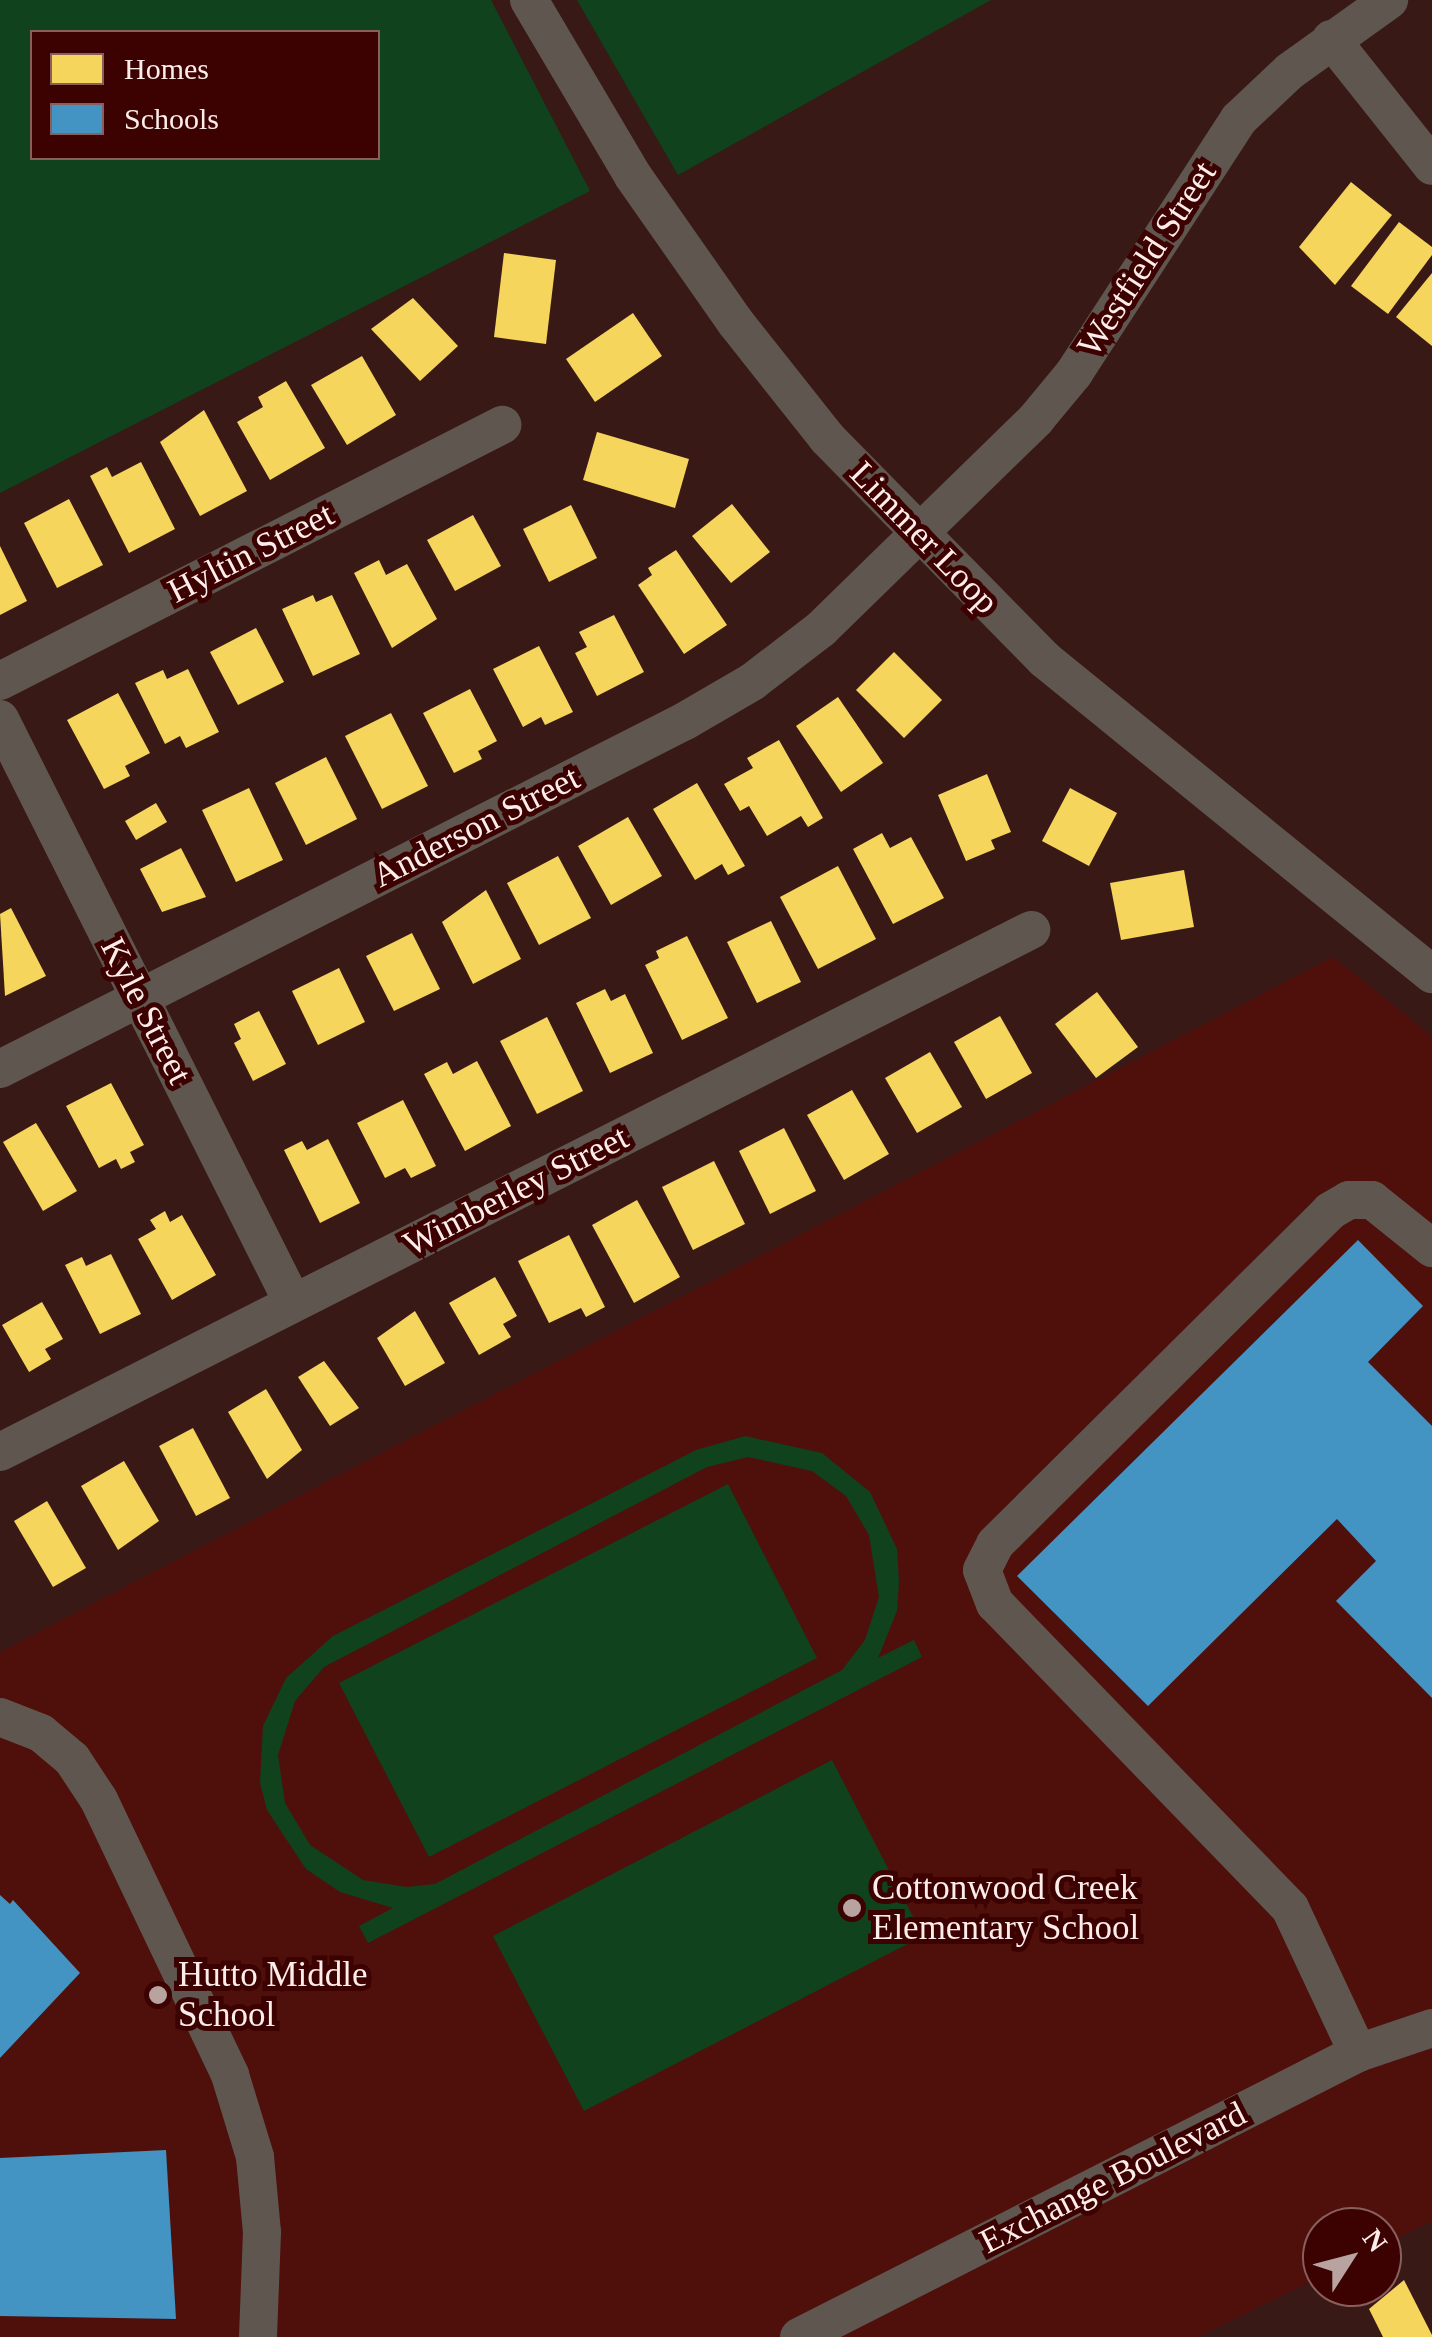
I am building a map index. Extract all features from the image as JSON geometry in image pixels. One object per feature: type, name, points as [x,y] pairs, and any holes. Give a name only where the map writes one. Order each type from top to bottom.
[{"type":"street","name":"Limmer Loop","points":[[530,0],[633,176],[736,323],[827,438],[1044,659],[1432,974]]},
{"type":"street","name":"Westfield Street","points":[[918,534],[1074,373],[1239,120],[1331,39],[1389,0]]},
{"type":"street","points":[[1331,39],[1432,166]]},
{"type":"street","name":"Hyltin Street","points":[[0,682],[502,424]]},
{"type":"street","name":"Anderson Street","points":[[0,1069],[752,682],[821,629],[918,534]]},
{"type":"street","name":"Kyle Street","points":[[0,719],[293,1303]]},
{"type":"street","name":"Wimberley Street","points":[[0,1452],[1031,930]]},
{"type":"street","points":[[1358,2053],[1290,1908],[995,1604],[982,1570],[995,1544],[1330,1211],[1350,1200],[1372,1200],[1432,1248]]},
{"type":"street","points":[[0,1716],[41,1733],[72,1759],[100,1800],[230,2074],[258,2194],[258,2337]]},
{"type":"street","name":"Exchange Boulevard","points":[[799,2337],[1358,2053],[1432,2028]]},
{"type":"shaded area","name":"Cottonwood Creek Elementary School","points":[[1333,957],[1432,1036],[1432,2221],[1402,2236],[1402,2207],[1302,2207],[1302,2286],[1198,2337],[0,2337],[0,1652]]},
{"type":"green space","points":[[0,0],[491,0],[590,191],[0,493]]},
{"type":"green space","points":[[577,0],[991,0],[678,175]]},
{"type":"green space","points":[[745,1436],[822,1453],[870,1492],[897,1549],[899,1581],[897,1611],[878,1658],[914,1640],[922,1657],[368,1943],[359,1926],[393,1908],[340,1892],[306,1869],[267,1810],[260,1783],[263,1726],[286,1678],[333,1636],[696,1450]],"holes":[[[748,1457],[812,1471],[846,1496],[869,1535],[879,1597],[865,1640],[842,1670],[435,1884],[406,1887],[363,1880],[310,1845],[285,1803],[278,1755],[295,1701],[324,1667],[707,1467]]]},
{"type":"green space","points":[[728,1484],[817,1658],[429,1857],[339,1683]]},
{"type":"green space","points":[[832,1760],[923,1936],[584,2111],[493,1936]]},
{"type":"building: Homes","points":[[1351,182],[1392,215],[1335,285],[1299,247]]},
{"type":"building: Homes","points":[[1399,222],[1432,247],[1432,255],[1388,314],[1351,286]]},
{"type":"building: Homes","points":[[504,253],[556,260],[546,344],[494,337]]},
{"type":"building: Homes","points":[[1432,273],[1432,346],[1396,317]]},
{"type":"building: Homes","points":[[413,298],[458,346],[420,381],[371,329]]},
{"type":"building: Homes","points":[[633,313],[662,356],[595,402],[566,359]]},
{"type":"building: Homes","points":[[362,356],[396,415],[347,445],[311,385]]},
{"type":"building: Homes","points":[[286,381],[325,448],[270,480],[237,422],[263,407],[258,397]]},
{"type":"building: Homes","points":[[204,410],[247,491],[200,516],[160,442]]},
{"type":"building: Homes","points":[[597,432],[689,459],[675,508],[583,480]]},
{"type":"building: Homes","points":[[141,462],[175,529],[129,553],[90,476],[107,467],[112,477]]},
{"type":"building: Homes","points":[[69,499],[103,565],[57,588],[24,523]]},
{"type":"building: Homes","points":[[732,504],[770,552],[731,583],[692,536]]},
{"type":"building: Homes","points":[[571,505],[597,558],[549,582],[523,529]]},
{"type":"building: Homes","points":[[473,515],[501,566],[455,591],[427,540]]},
{"type":"building: Homes","points":[[0,546],[27,601],[0,615]]},
{"type":"building: Homes","points":[[676,550],[727,625],[684,654],[638,585],[652,575],[648,568]]},
{"type":"building: Homes","points":[[379,560],[386,575],[407,564],[437,619],[392,648],[354,573]]},
{"type":"building: Homes","points":[[313,595],[316,602],[332,595],[360,654],[313,676],[282,609]]},
{"type":"building: Homes","points":[[614,615],[644,672],[597,696],[575,653],[587,647],[579,632]]},
{"type":"building: Homes","points":[[256,628],[284,682],[238,705],[210,652]]},
{"type":"building: Homes","points":[[539,646],[573,712],[545,725],[541,717],[523,727],[493,669]]},
{"type":"building: Homes","points":[[894,652],[942,700],[904,738],[856,690]]},
{"type":"building: Homes","points":[[188,669],[219,732],[186,748],[180,736],[165,744],[135,683],[163,670],[167,679]]},
{"type":"building: Homes","points":[[470,689],[497,741],[478,751],[482,759],[454,773],[423,713]]},
{"type":"building: Homes","points":[[118,693],[150,753],[125,766],[130,776],[104,789],[67,720]]},
{"type":"building: Homes","points":[[838,697],[883,763],[841,792],[796,726]]},
{"type":"building: Homes","points":[[391,713],[428,786],[382,809],[345,736]]},
{"type":"building: Homes","points":[[779,740],[823,818],[808,827],[801,816],[767,836],[749,806],[740,811],[724,784],[753,768],[747,758]]},
{"type":"building: Homes","points":[[326,757],[357,819],[306,845],[275,783]]},
{"type":"building: Homes","points":[[987,774],[1011,832],[991,840],[995,849],[966,861],[938,795]]},
{"type":"building: Homes","points":[[697,783],[745,866],[728,875],[722,864],[695,880],[653,809]]},
{"type":"building: Homes","points":[[249,788],[283,860],[236,882],[202,810]]},
{"type":"building: Homes","points":[[1070,788],[1117,813],[1089,866],[1042,841]]},
{"type":"building: Homes","points":[[156,803],[167,822],[136,840],[125,821]]},
{"type":"building: Homes","points":[[628,817],[662,876],[611,905],[578,846]]},
{"type":"building: Homes","points":[[882,833],[890,848],[911,837],[944,898],[893,924],[853,849]]},
{"type":"building: Homes","points":[[181,848],[206,897],[162,912],[140,869]]},
{"type":"building: Homes","points":[[558,856],[591,918],[539,945],[507,883]]},
{"type":"building: Homes","points":[[838,866],[876,939],[818,969],[780,897]]},
{"type":"building: Homes","points":[[1184,870],[1194,927],[1121,940],[1110,883]]},
{"type":"building: Homes","points":[[486,890],[521,959],[473,984],[442,922]]},
{"type":"building: Homes","points":[[11,908],[46,976],[5,996],[0,914]]},
{"type":"building: Homes","points":[[771,921],[801,982],[757,1003],[727,942]]},
{"type":"building: Homes","points":[[412,933],[440,989],[394,1011],[366,956]]},
{"type":"building: Homes","points":[[687,936],[728,1018],[682,1040],[645,965],[659,958],[656,951]]},
{"type":"building: Homes","points":[[339,968],[365,1022],[318,1045],[292,991]]},
{"type":"building: Homes","points":[[605,989],[611,1001],[625,994],[653,1053],[610,1073],[576,1003]]},
{"type":"building: Homes","points":[[1097,992],[1138,1047],[1096,1078],[1055,1024]]},
{"type":"building: Homes","points":[[259,1011],[286,1064],[253,1081],[234,1043],[241,1039],[234,1024]]},
{"type":"building: Homes","points":[[1000,1016],[1032,1073],[986,1099],[954,1042]]},
{"type":"building: Homes","points":[[547,1017],[583,1091],[537,1114],[500,1041]]},
{"type":"building: Homes","points":[[930,1052],[962,1107],[917,1133],[885,1078]]},
{"type":"building: Homes","points":[[477,1061],[511,1126],[465,1151],[424,1074],[447,1062],[453,1074]]},
{"type":"building: Homes","points":[[111,1083],[144,1145],[130,1152],[135,1162],[121,1169],[116,1159],[99,1168],[66,1106]]},
{"type":"building: Homes","points":[[852,1090],[889,1154],[844,1180],[807,1115]]},
{"type":"building: Homes","points":[[403,1100],[436,1166],[411,1178],[405,1168],[385,1178],[357,1123]]},
{"type":"building: Homes","points":[[36,1123],[77,1191],[43,1211],[3,1142]]},
{"type":"building: Homes","points":[[784,1128],[816,1191],[770,1214],[739,1151]]},
{"type":"building: Homes","points":[[328,1139],[360,1203],[320,1223],[284,1150],[302,1141],[307,1150]]},
{"type":"building: Homes","points":[[714,1161],[745,1224],[693,1250],[662,1187]]},
{"type":"building: Homes","points":[[637,1200],[680,1277],[634,1303],[592,1225]]},
{"type":"building: Homes","points":[[165,1211],[170,1222],[182,1215],[216,1275],[172,1300],[138,1239],[156,1229],[150,1220]]},
{"type":"building: Homes","points":[[569,1235],[605,1307],[586,1317],[581,1308],[549,1323],[518,1261]]},
{"type":"building: Homes","points":[[111,1254],[141,1314],[100,1334],[65,1265],[82,1257],[86,1266]]},
{"type":"building: Homes","points":[[495,1277],[517,1316],[503,1324],[511,1337],[479,1355],[449,1303]]},
{"type":"building: Homes","points":[[42,1302],[63,1339],[45,1349],[51,1359],[29,1372],[2,1325]]},
{"type":"building: Homes","points":[[415,1311],[445,1363],[405,1386],[377,1338]]},
{"type":"building: Homes","points":[[324,1361],[359,1408],[330,1426],[298,1377]]},
{"type":"building: Homes","points":[[266,1389],[302,1450],[267,1479],[228,1412]]},
{"type":"building: Homes","points":[[193,1428],[230,1498],[196,1516],[159,1446]]},
{"type":"building: Homes","points":[[124,1461],[159,1521],[118,1550],[81,1486]]},
{"type":"building: Homes","points":[[47,1501],[86,1568],[53,1587],[14,1521]]},
{"type":"building: Homes","points":[[1402,2282],[1432,2337],[1383,2337],[1369,2309],[1402,2307]]},
{"type":"building: Schools","points":[[1358,1240],[1423,1306],[1368,1362],[1432,1426],[1432,1698],[1336,1601],[1376,1561],[1337,1519],[1148,1706],[1017,1576]]},
{"type":"building: Schools","points":[[0,1895],[10,1904],[13,1900],[80,1973],[0,2058]]},
{"type":"building: Schools","points":[[166,2150],[176,2319],[0,2316],[0,2158]]},
{"type":"place","name":"Cottonwood Creek Elementary School","points":[[852,1908]]},
{"type":"place","name":"Hutto Middle School","points":[[158,1995]]}]
